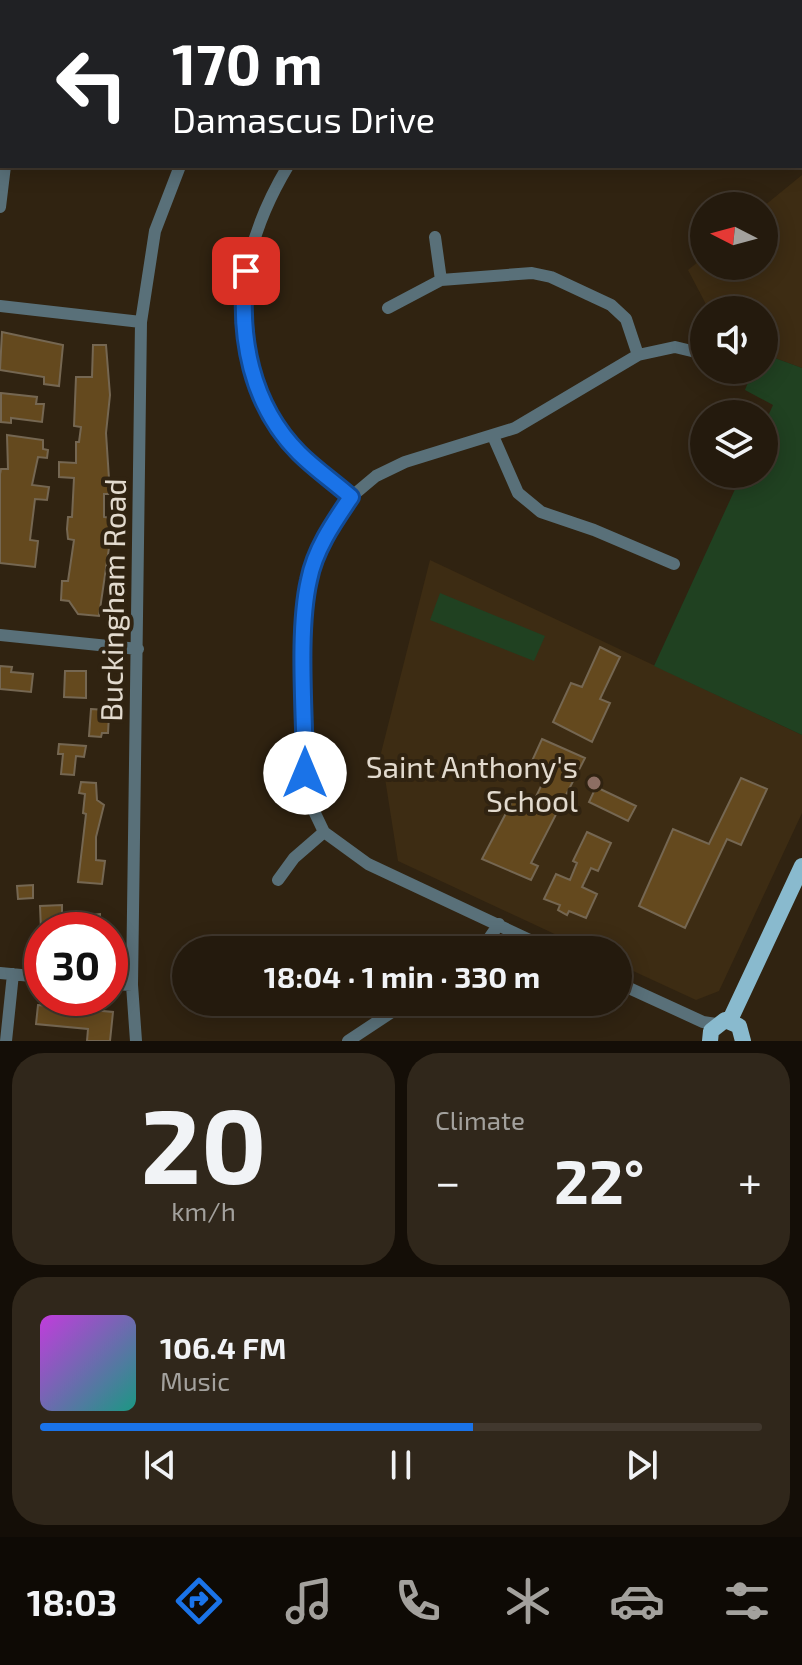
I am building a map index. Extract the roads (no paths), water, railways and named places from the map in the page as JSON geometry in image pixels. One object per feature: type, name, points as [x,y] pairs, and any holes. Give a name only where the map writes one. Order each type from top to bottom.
[{"type":"main road","points":[[725,1032],[802,866]]},
{"type":"street","points":[[0,207],[5,168]]},
{"type":"street","name":"Buckingham Road","points":[[136,1041],[132,985],[141,322],[155,231],[179,168]]},
{"type":"street","points":[[287,168],[257,229],[246,271],[242,306],[245,344],[254,378],[268,410],[298,452],[351,497]]},
{"type":"street","points":[[435,237],[441,280]]},
{"type":"street","points":[[388,308],[441,280],[512,273],[551,277],[611,305],[626,319],[638,355]]},
{"type":"street","points":[[0,306],[141,322]]},
{"type":"street","points":[[523,936],[368,864],[324,832],[313,809],[305,773],[305,608],[309,579],[317,554],[351,497],[376,476],[405,462],[515,428],[638,355],[675,347],[690,351]]},
{"type":"street","points":[[493,436],[518,493],[541,512],[594,530],[674,564]]},
{"type":"street","points":[[0,635],[138,649]]},
{"type":"street","points":[[278,880],[294,858],[324,832]]},
{"type":"street","points":[[491,936],[499,924]]},
{"type":"street","points":[[6,974],[6,1041]]},
{"type":"street","points":[[128,985],[132,985]]},
{"type":"street","points":[[632,989],[725,1032]]},
{"type":"street","points":[[348,1041],[386,1016]]},
{"type":"place","name":"Saint Anthony's School","points":[[594,783]]}]
